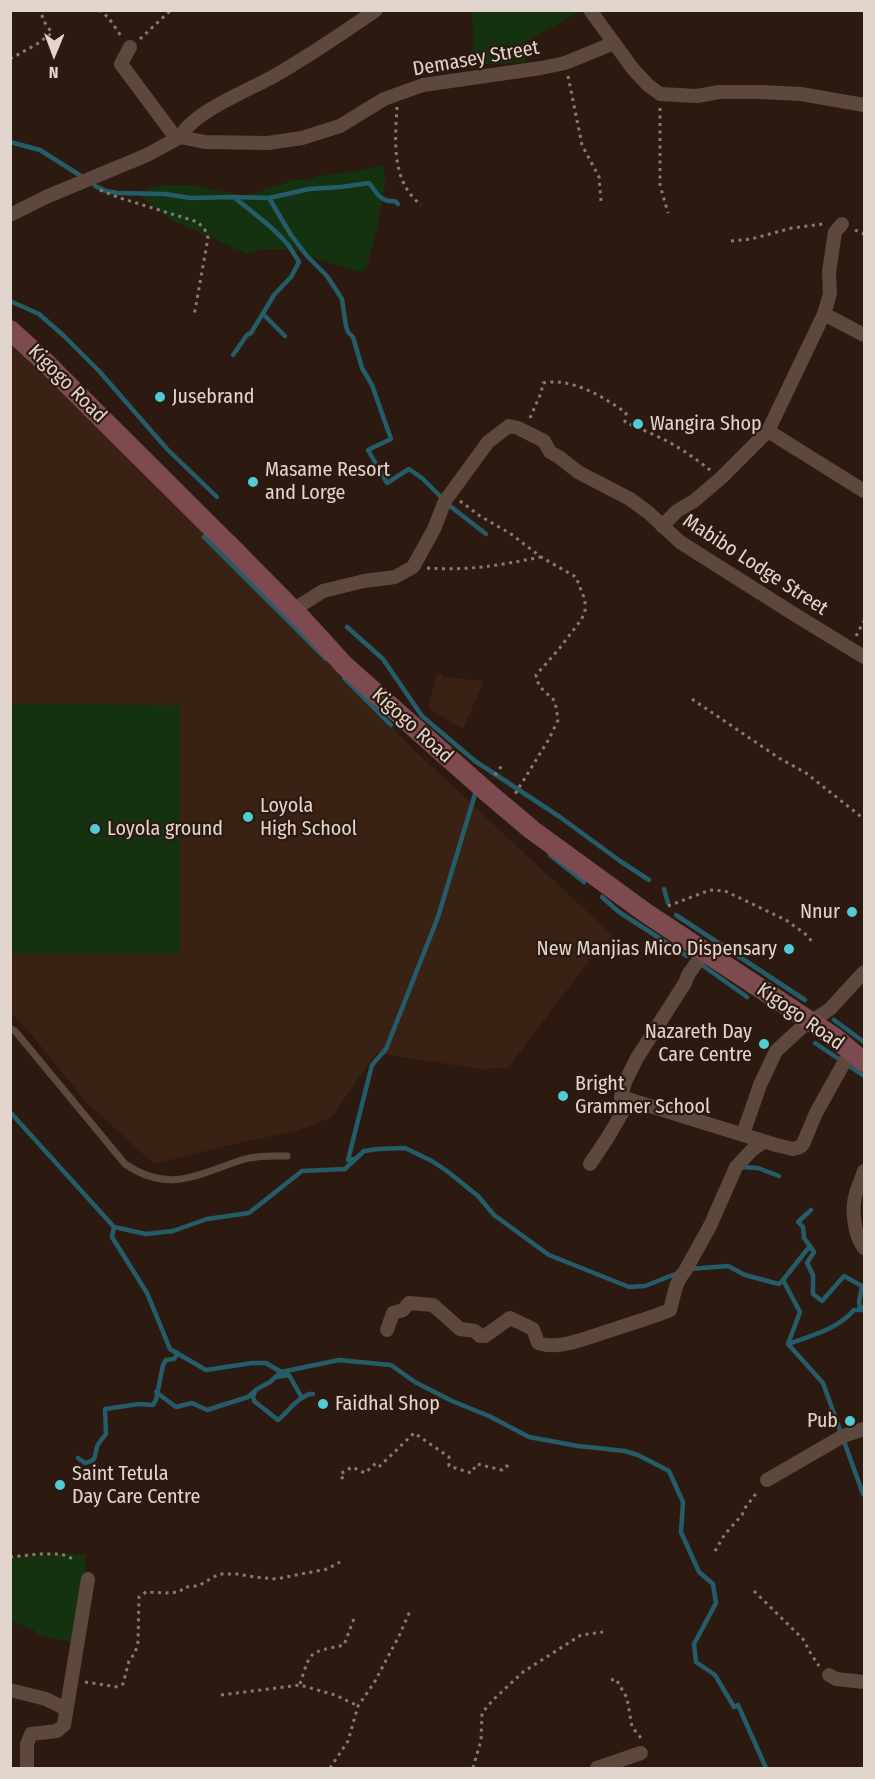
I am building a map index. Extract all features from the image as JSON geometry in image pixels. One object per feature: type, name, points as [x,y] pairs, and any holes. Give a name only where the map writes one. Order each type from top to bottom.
[{"type":"main road","name":"Kigogo Road","points":[[10,330],[44,361],[293,610],[344,665],[507,809],[532,830],[646,913],[834,1037],[857,1057]]},
{"type":"street","points":[[10,215],[107,170],[147,155],[178,137],[186,127],[231,97],[274,76],[332,41],[376,10]]},
{"type":"street","points":[[590,10],[633,69],[660,94],[697,96],[719,92],[801,94],[864,105]]},
{"type":"street","name":"Demasey Street","points":[[178,137],[205,142],[268,143],[293,140],[340,126],[384,99],[423,85],[523,72],[565,63],[614,44]]},
{"type":"street","points":[[130,47],[121,64],[178,137]]},
{"type":"street","points":[[662,526],[677,511],[694,501],[721,478],[768,431],[824,314],[830,294],[829,272],[835,232],[842,224]]},
{"type":"street","points":[[824,314],[864,335]]},
{"type":"street","points":[[293,610],[323,591],[364,580],[395,577],[413,567],[434,529],[445,501],[488,442],[509,426]]},
{"type":"street","name":"Mabibo Lodge Street","points":[[509,426],[525,430],[544,441],[550,452],[578,472],[630,499],[680,542],[864,657]]},
{"type":"street","points":[[768,431],[864,491]]},
{"type":"street","points":[[590,1164],[619,1118],[625,1082],[637,1058],[704,952]]},
{"type":"street","points":[[743,1134],[757,1093],[776,1050],[801,1028],[812,1023],[830,1009],[864,972]]},
{"type":"street","points":[[621,1097],[763,1142],[793,1149],[803,1144],[816,1113],[857,1057]]},
{"type":"street","points":[[387,1330],[393,1313],[403,1310],[409,1303],[426,1304],[433,1305],[460,1329],[475,1331],[480,1336],[485,1336],[510,1318],[532,1329],[538,1343],[545,1346],[575,1342],[650,1319],[670,1310],[675,1287],[710,1226],[736,1167],[763,1142]]},
{"type":"street","points":[[864,1171],[855,1194],[854,1208],[858,1235],[864,1248]]},
{"type":"street","points":[[767,1480],[843,1436],[864,1429]]},
{"type":"street","points":[[27,1768],[27,1744],[32,1734],[57,1731],[64,1725],[88,1579]]},
{"type":"street","points":[[829,1676],[864,1682]]},
{"type":"street","points":[[10,1690],[46,1699],[66,1709]]},
{"type":"street","points":[[597,1768],[643,1749]]},
{"type":"lane","points":[[10,1028],[15,1031],[125,1164],[136,1172],[172,1181],[189,1179],[247,1159],[266,1155],[287,1156]]},
{"type":"path","points":[[10,59],[52,33],[43,20],[40,10]]},
{"type":"path","points":[[99,10],[108,17],[130,47],[171,10]]},
{"type":"path","points":[[565,63],[582,145],[599,177],[601,201]]},
{"type":"path","points":[[398,94],[395,144],[399,169],[404,187],[421,205]]},
{"type":"path","points":[[660,94],[660,185],[668,213]]},
{"type":"path","points":[[82,183],[117,197],[198,222],[205,230],[208,238],[194,316]]},
{"type":"path","points":[[730,241],[751,239],[792,228],[842,224],[864,234]]},
{"type":"path","points":[[509,426],[524,425],[542,393],[543,382],[554,380],[604,397],[626,413],[625,422],[662,438],[686,452],[721,478]]},
{"type":"path","points":[[452,494],[541,557],[576,577],[585,600],[585,612],[574,630],[536,675],[543,690],[553,699],[558,720],[507,809]]},
{"type":"path","points":[[413,567],[465,569],[504,565],[541,557]]},
{"type":"path","points":[[692,699],[780,759],[806,773],[864,819]]},
{"type":"path","points":[[495,775],[503,764]]},
{"type":"path","points":[[646,913],[710,890],[725,891],[786,920],[802,930],[812,942]]},
{"type":"path","points":[[343,1479],[340,1474],[352,1467],[365,1473],[376,1463],[380,1467],[414,1433],[449,1457],[449,1466],[471,1473],[477,1464],[502,1470],[506,1466],[511,1467]]},
{"type":"path","points":[[715,1551],[725,1534],[767,1480]]},
{"type":"path","points":[[10,1557],[62,1554],[76,1560]]},
{"type":"path","points":[[71,1679],[118,1687],[123,1684],[129,1661],[135,1653],[138,1642],[139,1597],[146,1592],[179,1592],[186,1587],[198,1586],[219,1574],[276,1579],[327,1569],[340,1562]]},
{"type":"path","points":[[754,1591],[803,1639],[811,1654],[829,1676]]},
{"type":"path","points":[[330,1768],[348,1741],[358,1706],[374,1683],[410,1611]]},
{"type":"path","points":[[300,1685],[307,1659],[317,1651],[344,1645],[355,1616]]},
{"type":"path","points":[[473,1768],[481,1740],[482,1713],[493,1700],[523,1672],[581,1635],[603,1632]]},
{"type":"path","points":[[611,1680],[616,1679],[624,1691],[632,1727],[643,1749]]},
{"type":"path","points":[[221,1695],[300,1685],[335,1695],[358,1706]]},
{"type":"shaded area","name":"Loyola High School","points":[[10,343],[70,389],[412,748],[612,935],[588,962],[508,1068],[480,1069],[376,1053],[332,1117],[299,1130],[154,1164],[87,1103],[11,1013]]},
{"type":"shaded area","points":[[437,673],[442,674],[442,677],[484,681],[463,729],[428,708]]},
{"type":"green space","points":[[472,11],[580,11],[522,43],[526,62],[474,65]]},
{"type":"green space","points":[[384,165],[385,185],[376,233],[367,267],[362,272],[288,249],[264,249],[248,254],[169,219],[136,193],[144,193],[161,185],[189,185],[246,196],[294,180],[308,180],[318,176]]},
{"type":"green space","name":"Loyola ground","points":[[11,704],[180,705],[180,954],[11,954]]},
{"type":"green space","points":[[85,1554],[86,1593],[74,1643],[39,1635],[32,1629],[11,1621],[10,1557]]},
{"type":"waterway","points":[[10,142],[40,150],[81,176]]},
{"type":"waterway","points":[[95,186],[118,193],[165,194],[190,198],[269,198],[309,189],[369,183],[383,199],[395,201],[398,204]]},
{"type":"waterway","points":[[233,355],[247,335],[251,333],[274,295],[291,277],[299,262],[277,233],[235,198]]},
{"type":"waterway","points":[[269,198],[291,235],[307,256],[327,276],[342,299],[348,332],[353,337],[362,368],[372,385],[391,439],[368,450],[387,483],[409,469],[422,478],[450,506],[486,534]]},
{"type":"waterway","points":[[10,301],[39,314],[64,336],[99,371],[167,449],[217,497]]},
{"type":"waterway","points":[[263,314],[285,336]]},
{"type":"waterway","points":[[204,537],[326,659]]},
{"type":"waterway","points":[[347,627],[383,659],[422,716],[475,761],[649,880]]},
{"type":"waterway","points":[[344,678],[391,725]]},
{"type":"waterway","points":[[355,1159],[348,1160],[372,1065],[386,1049],[438,917],[476,791]]},
{"type":"waterway","points":[[550,855],[584,882]]},
{"type":"waterway","points":[[664,889],[668,903]]},
{"type":"waterway","points":[[602,897],[619,912],[687,956]]},
{"type":"waterway","points":[[676,915],[805,1000]]},
{"type":"waterway","points":[[702,965],[747,997]]},
{"type":"waterway","points":[[834,1020],[864,1042]]},
{"type":"waterway","points":[[815,1043],[864,1076]]},
{"type":"waterway","points":[[10,1112],[114,1227],[112,1237],[147,1293],[170,1349],[206,1370],[266,1363],[281,1372],[339,1360],[391,1365],[415,1382],[529,1437],[578,1446],[625,1451],[669,1471],[683,1502],[681,1532],[699,1572],[713,1584],[716,1603],[694,1644],[696,1662],[715,1675],[734,1707],[738,1705],[766,1768]]},
{"type":"waterway","points":[[114,1227],[146,1234],[173,1231],[207,1219],[249,1213],[302,1171],[345,1169],[364,1151],[405,1148],[447,1171],[478,1196],[494,1215],[549,1255],[629,1287],[645,1286],[678,1273]]},
{"type":"waterway","points":[[741,1167],[758,1168],[779,1176]]},
{"type":"waterway","points":[[783,1280],[810,1246],[804,1238],[803,1227],[798,1222],[811,1210]]},
{"type":"waterway","points":[[810,1246],[814,1252],[807,1263],[813,1275],[813,1294],[822,1301],[844,1276],[862,1286],[859,1302],[860,1308],[864,1307]]},
{"type":"waterway","points":[[689,1269],[728,1266],[745,1275],[779,1284],[783,1280],[800,1312],[788,1344],[823,1383],[864,1494]]},
{"type":"waterway","points":[[788,1344],[832,1327],[848,1317],[854,1310],[862,1310]]},
{"type":"waterway","points":[[78,1458],[85,1463],[94,1458],[98,1445],[106,1434],[105,1409],[139,1404],[153,1405],[163,1365],[166,1360],[174,1359],[178,1353]]},
{"type":"waterway","points":[[156,1392],[176,1407],[192,1403],[207,1410],[248,1397],[281,1372]]},
{"type":"waterway","points":[[276,1377],[289,1375],[302,1398],[313,1394]]},
{"type":"waterway","points":[[255,1392],[254,1401],[278,1420],[302,1398]]},
{"type":"place","name":"Jusebrand","points":[[160,397]]},
{"type":"place","name":"Wangira Shop","points":[[638,424]]},
{"type":"place","name":"Masame Resort and Lorge","points":[[253,482]]},
{"type":"place","name":"Loyola High School","points":[[248,817]]},
{"type":"place","name":"Loyola ground","points":[[95,829]]},
{"type":"place","name":"Nnur","points":[[852,912]]},
{"type":"place","name":"New Manjias Mico Dispensary","points":[[789,949]]},
{"type":"place","name":"Nazareth Day Care Centre","points":[[764,1044]]},
{"type":"place","name":"Bright Grammer School","points":[[563,1096]]},
{"type":"place","name":"Faidhal Shop","points":[[323,1404]]},
{"type":"place","name":"Pub","points":[[850,1421]]},
{"type":"place","name":"Saint Tetula Day Care Centre","points":[[60,1485]]}]
